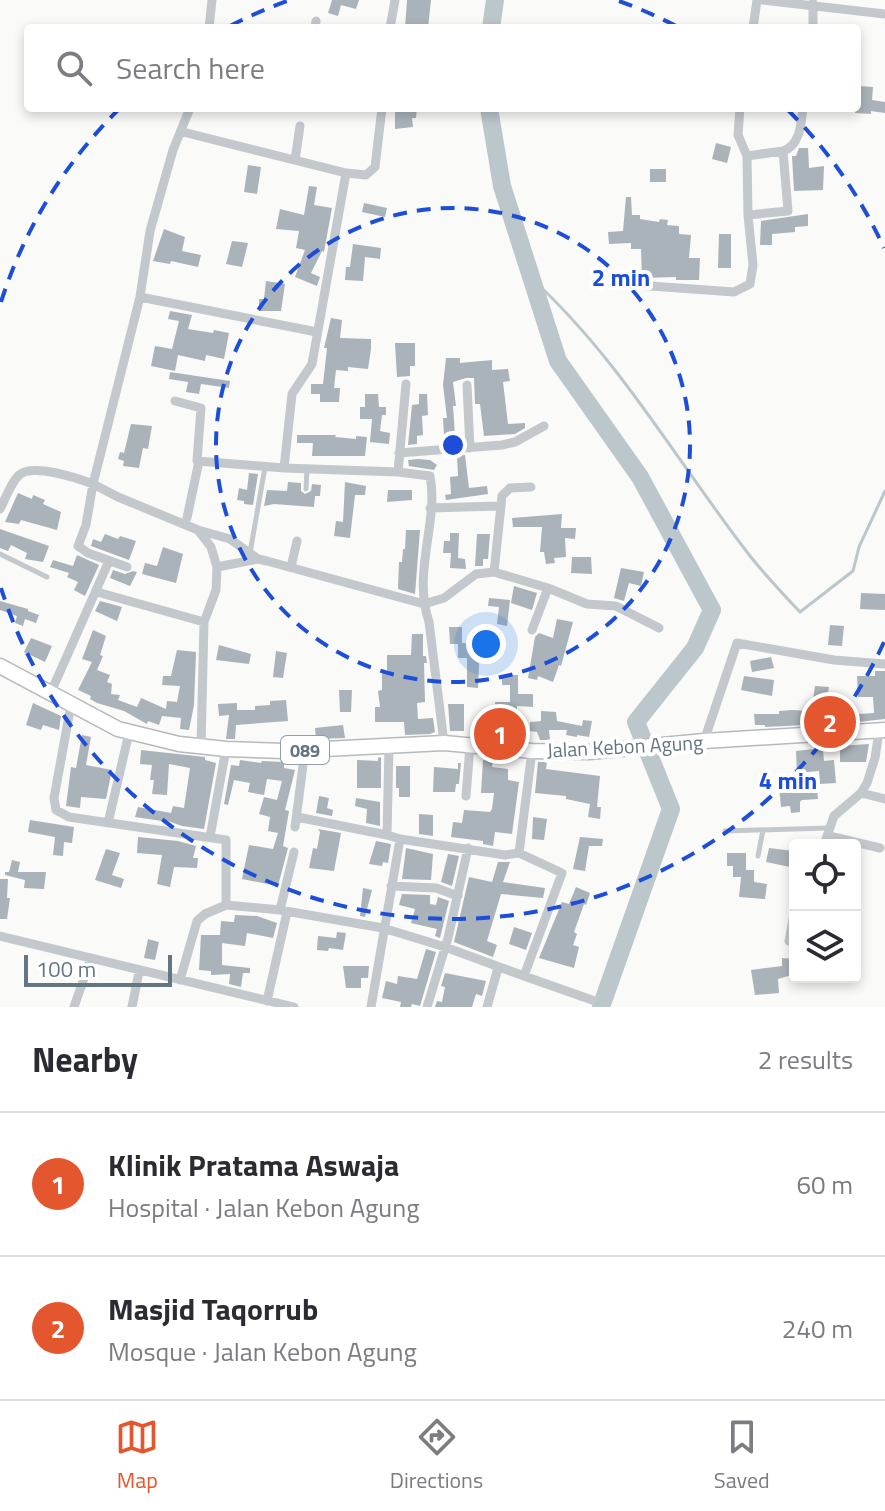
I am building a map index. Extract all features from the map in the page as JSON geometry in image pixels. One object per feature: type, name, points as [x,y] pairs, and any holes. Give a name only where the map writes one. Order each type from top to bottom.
[{"type":"main road","name":"Jalan Kebon Agung","points":[[0,666],[129,733],[226,749],[305,750],[444,743],[532,751],[628,750],[704,741],[882,731]]},
{"type":"street","points":[[209,24],[212,0]]},
{"type":"street","points":[[391,24],[395,0]]},
{"type":"street","points":[[754,24],[760,0],[862,5],[885,14]]},
{"type":"street","points":[[813,24],[814,3]]},
{"type":"street","points":[[127,567],[88,553],[78,546],[86,525],[93,484],[140,297],[150,231],[169,164],[189,112]]},
{"type":"street","points":[[183,132],[346,173],[366,175],[375,167],[382,112]]},
{"type":"street","points":[[637,285],[734,292],[750,284],[753,276],[747,156],[738,135],[740,112]]},
{"type":"street","points":[[747,156],[791,149],[802,112]]},
{"type":"street","points":[[295,160],[300,126]]},
{"type":"street","points":[[748,215],[788,211],[783,151]]},
{"type":"street","points":[[284,468],[292,394],[312,364],[346,173]]},
{"type":"street","points":[[140,297],[317,332]]},
{"type":"street","points":[[398,472],[406,384]]},
{"type":"street","points":[[467,385],[470,448]]},
{"type":"street","points":[[175,401],[201,408],[196,459],[199,461],[187,518]]},
{"type":"street","points":[[399,453],[515,442],[544,426]]},
{"type":"street","points":[[199,461],[429,475],[424,604],[444,743]]},
{"type":"street","points":[[0,509],[20,473],[28,470],[93,484],[198,530],[230,539],[254,556],[424,604],[444,598],[476,574],[494,572],[548,588],[587,604],[616,606],[659,628]]},
{"type":"street","points":[[494,572],[502,496],[510,488],[531,487]]},
{"type":"street","points":[[430,508],[499,506]]},
{"type":"street","points":[[198,530],[211,547],[217,567],[216,590],[204,622],[201,746]]},
{"type":"street","points":[[291,567],[297,541]]},
{"type":"street","points":[[217,567],[254,556]]},
{"type":"street","points":[[51,692],[109,561]]},
{"type":"street","points":[[532,630],[548,588]]},
{"type":"street","points":[[97,592],[204,622]]},
{"type":"street","points":[[704,741],[737,643],[834,660],[885,664]]},
{"type":"street","points":[[71,705],[54,803],[56,810],[69,817],[224,839],[227,843],[226,905]]},
{"type":"street","points":[[880,848],[828,836],[834,816],[861,793],[882,731]]},
{"type":"street","points":[[108,823],[129,733]]},
{"type":"street","points":[[387,835],[389,746]]},
{"type":"street","points":[[466,796],[470,746]]},
{"type":"street","points":[[210,837],[226,749]]},
{"type":"street","points":[[305,750],[296,822],[505,855],[519,853],[562,873],[524,976]]},
{"type":"street","points":[[519,853],[532,751]]},
{"type":"street","points":[[861,793],[885,799]]},
{"type":"street","points":[[371,1007],[400,839]]},
{"type":"street","points":[[427,1007],[445,947],[468,848]]},
{"type":"street","points":[[267,1001],[294,852]]},
{"type":"street","points":[[391,886],[436,888],[458,896]]},
{"type":"street","points":[[180,980],[197,921],[226,905],[383,928],[592,1000]]},
{"type":"street","points":[[0,936],[294,1007]]},
{"type":"street","points":[[74,1007],[91,958]]},
{"type":"street","points":[[487,1007],[498,968]]},
{"type":"street","points":[[132,1007],[139,972]]},
{"type":"lane","points":[[254,556],[265,467]]},
{"type":"lane","points":[[306,489],[307,469]]},
{"type":"lane","points":[[0,554],[47,577]]},
{"type":"lane","points":[[811,718],[811,735]]},
{"type":"lane","points":[[758,856],[763,830]]},
{"type":"lane","points":[[725,831],[763,830],[828,836]]},
{"type":"building","points":[[332,0],[359,0],[356,9],[341,5],[338,16],[328,13]]},
{"type":"building","points":[[407,0],[431,0],[428,24],[405,24]]},
{"type":"building","points":[[861,86],[873,87],[872,100],[885,102],[885,113],[855,113],[861,112]]},
{"type":"building","points":[[395,112],[417,112],[416,118],[412,118],[413,127],[395,129]]},
{"type":"building","points":[[716,143],[731,147],[727,163],[712,159]]},
{"type":"building","points":[[799,148],[808,148],[809,168],[824,166],[823,190],[794,191],[792,156],[796,156]]},
{"type":"building","points":[[248,165],[261,167],[257,194],[244,192]]},
{"type":"building","points":[[650,169],[666,169],[666,182],[650,182]]},
{"type":"building","points":[[309,186],[317,187],[314,205],[332,208],[324,252],[311,273],[320,277],[317,286],[295,277],[305,250],[296,248],[299,231],[276,229],[280,209],[304,215]]},
{"type":"building","points":[[626,197],[631,197],[632,215],[659,222],[660,219],[668,220],[667,225],[679,226],[679,234],[691,235],[689,258],[700,258],[699,280],[642,278],[641,249],[631,249],[631,243],[609,244],[608,232],[623,231]]},
{"type":"building","points":[[364,203],[387,208],[385,217],[362,212]]},
{"type":"building","points":[[808,214],[808,226],[795,227],[795,232],[772,234],[772,245],[760,245],[761,221]]},
{"type":"building","points":[[164,229],[185,237],[182,251],[201,255],[198,267],[153,261]]},
{"type":"building","points":[[719,234],[731,234],[731,268],[718,268]]},
{"type":"building","points":[[232,241],[248,243],[242,267],[226,264]]},
{"type":"building","points":[[353,244],[381,248],[380,259],[365,257],[363,281],[345,280]]},
{"type":"building","points":[[266,281],[285,284],[281,311],[259,311],[259,299],[264,299]]},
{"type":"building","points":[[170,311],[192,315],[188,329],[229,333],[224,359],[206,355],[205,361],[178,355],[175,371],[151,366],[155,346],[172,349],[179,321],[168,319]]},
{"type":"building","points":[[331,318],[342,320],[340,338],[371,339],[371,349],[368,369],[348,367],[348,371],[336,370],[334,388],[340,388],[339,402],[320,402],[320,394],[311,394],[311,384],[323,384],[327,348],[324,348]]},
{"type":"building","points":[[395,343],[415,343],[415,366],[410,366],[410,376],[397,377]]},
{"type":"building","points":[[446,358],[460,358],[460,363],[492,360],[492,370],[508,369],[510,381],[503,382],[508,424],[525,423],[525,428],[515,434],[484,436],[480,404],[475,404],[474,378],[466,378],[453,382],[455,436],[444,436],[443,418],[447,418],[443,385]]},
{"type":"building","points":[[170,372],[230,381],[229,388],[201,384],[199,394],[186,392],[188,382],[169,379]]},
{"type":"building","points":[[365,394],[378,394],[379,407],[386,407],[380,431],[390,433],[389,444],[370,442],[372,419],[360,419],[360,407],[365,407]]},
{"type":"building","points":[[419,394],[427,394],[428,415],[422,416],[423,435],[417,436],[417,444],[408,445],[412,405],[419,404]]},
{"type":"building","points":[[131,424],[152,426],[148,449],[143,448],[139,468],[123,466],[124,461],[118,459],[120,452],[124,453]]},
{"type":"building","points":[[297,435],[367,437],[365,456],[312,456],[313,443],[297,443]]},
{"type":"building","points":[[465,455],[469,488],[487,486],[488,494],[446,500],[445,495],[451,494],[450,477],[458,476],[457,456]]},
{"type":"building","points":[[408,460],[430,460],[437,465],[434,470],[409,466]]},
{"type":"building","points":[[249,473],[258,474],[253,505],[237,500],[239,488],[247,490]]},
{"type":"building","points":[[288,482],[301,483],[301,491],[305,494],[311,491],[312,484],[321,485],[314,507],[264,506],[267,490],[287,491]]},
{"type":"building","points":[[345,482],[366,486],[365,495],[355,495],[350,538],[334,536],[336,521],[343,522]]},
{"type":"building","points":[[388,490],[412,490],[412,500],[387,502]]},
{"type":"building","points":[[18,493],[45,500],[43,504],[61,512],[57,530],[21,520],[19,524],[5,522]]},
{"type":"building","points":[[562,514],[561,528],[576,528],[575,539],[565,538],[566,557],[554,558],[555,563],[546,564],[544,552],[540,552],[542,527],[513,527],[512,518]]},
{"type":"building","points":[[0,529],[49,546],[43,562],[25,559],[27,553],[11,545],[8,551],[0,548]]},
{"type":"building","points":[[406,530],[420,530],[415,594],[398,589],[399,562],[402,562],[405,549]]},
{"type":"building","points":[[450,533],[459,533],[458,558],[465,559],[466,569],[450,568],[451,553],[443,553],[444,541],[450,541]]},
{"type":"building","points":[[105,534],[136,541],[129,560],[91,546],[93,539],[101,542]]},
{"type":"building","points":[[477,534],[490,534],[488,559],[483,559],[483,566],[475,566]]},
{"type":"building","points":[[163,547],[183,554],[176,583],[142,574],[145,563],[157,566]]},
{"type":"building","points":[[77,555],[99,565],[85,596],[74,590],[78,582],[67,577],[69,573],[50,567],[53,560],[73,566]]},
{"type":"building","points":[[572,557],[591,557],[592,574],[571,573]]},
{"type":"building","points":[[621,568],[644,572],[641,586],[629,583],[624,601],[614,598]]},
{"type":"building","points":[[113,570],[125,574],[137,572],[130,586],[110,578]]},
{"type":"building","points":[[514,586],[537,593],[532,610],[511,603]]},
{"type":"building","points":[[861,593],[885,594],[885,610],[860,609]]},
{"type":"building","points":[[489,598],[510,600],[507,626],[497,624],[499,607],[488,606]]},
{"type":"building","points":[[0,601],[39,615],[36,623],[25,619],[23,626],[15,623],[17,616],[0,610]]},
{"type":"building","points":[[100,601],[122,607],[117,621],[95,611]]},
{"type":"building","points":[[557,619],[573,622],[561,666],[553,682],[538,676],[537,680],[528,678],[535,637],[539,633],[553,638]]},
{"type":"building","points":[[830,625],[844,626],[842,646],[828,645]]},
{"type":"building","points":[[449,627],[462,627],[462,643],[480,643],[478,688],[467,687],[467,658],[458,658],[458,644],[450,644]]},
{"type":"building","points":[[93,630],[106,636],[97,670],[110,675],[107,682],[112,684],[111,694],[120,695],[118,700],[137,707],[141,698],[166,709],[167,701],[177,702],[180,686],[162,685],[163,676],[171,676],[177,650],[196,652],[194,705],[189,730],[180,729],[181,718],[162,716],[159,725],[148,721],[147,724],[124,711],[97,703],[78,690],[92,662],[82,659]]},
{"type":"building","points":[[412,634],[423,634],[423,656],[426,656],[427,663],[424,663],[425,702],[417,703],[418,719],[433,718],[435,732],[430,734],[405,735],[404,722],[375,722],[375,707],[380,707],[378,691],[382,690],[382,673],[387,673],[387,655],[411,655]]},
{"type":"building","points":[[31,638],[52,646],[45,662],[24,652]]},
{"type":"building","points":[[219,645],[251,654],[249,664],[216,660]]},
{"type":"building","points":[[276,651],[287,653],[283,678],[273,677]]},
{"type":"building","points":[[771,657],[774,668],[752,672],[750,661]]},
{"type":"building","points":[[875,671],[885,671],[885,719],[858,722],[858,714],[874,713],[873,697],[858,697],[857,676],[875,676]]},
{"type":"building","points":[[502,675],[518,675],[518,694],[533,694],[533,707],[517,706],[517,729],[510,729],[510,739],[490,737],[490,728],[495,728],[495,702],[510,702],[510,685],[502,685]]},
{"type":"building","points":[[744,676],[774,680],[772,696],[741,690]]},
{"type":"building","points":[[815,686],[829,687],[827,696],[847,698],[844,722],[830,723],[830,716],[811,713]]},
{"type":"building","points":[[339,690],[352,690],[351,712],[340,712]]},
{"type":"building","points":[[286,700],[288,721],[236,725],[235,739],[226,739],[229,715],[219,716],[218,704],[237,703],[237,710],[255,710],[255,706],[270,705],[270,701]]},
{"type":"building","points":[[33,703],[61,716],[59,730],[43,725],[41,730],[26,725]]},
{"type":"building","points":[[448,704],[464,704],[464,731],[450,731]]},
{"type":"building","points":[[541,711],[556,712],[557,721],[582,726],[583,720],[592,721],[589,737],[566,735],[567,730],[549,730],[550,740],[540,740],[537,732],[530,731],[530,722],[541,721]]},
{"type":"building","points":[[779,711],[810,711],[806,716],[806,725],[755,725],[754,714],[779,714]]},
{"type":"building","points":[[343,725],[345,738],[316,739],[315,728]]},
{"type":"building","points":[[82,735],[91,737],[86,765],[112,770],[106,799],[81,797],[80,808],[66,806],[71,767],[76,768]]},
{"type":"building","points":[[869,744],[866,762],[840,762],[840,746]]},
{"type":"building","points":[[141,750],[205,757],[205,760],[216,763],[204,829],[162,819],[135,817],[138,807],[171,813],[173,806],[184,808],[190,768],[169,764],[167,795],[152,794],[152,765],[140,764]]},
{"type":"building","points":[[823,750],[824,761],[834,760],[836,783],[820,784],[819,771],[797,773],[796,751]]},
{"type":"building","points":[[381,757],[381,788],[357,788],[357,760],[378,761]]},
{"type":"building","points":[[240,760],[284,762],[284,768],[295,770],[285,810],[289,811],[283,846],[288,848],[278,886],[242,879],[249,845],[273,849],[278,833],[268,831],[270,817],[259,814],[264,797],[277,800],[282,781],[267,779],[264,795],[248,792],[250,783],[234,780],[228,805],[224,804],[231,765],[239,766]]},
{"type":"building","points":[[483,760],[493,761],[492,767],[508,769],[508,780],[519,782],[512,834],[495,832],[493,846],[483,844],[483,841],[451,837],[453,822],[462,823],[464,810],[490,812],[492,809],[494,793],[481,793]]},
{"type":"building","points":[[538,762],[547,762],[546,769],[600,776],[597,807],[601,807],[600,819],[588,817],[590,804],[566,799],[566,796],[535,793]]},
{"type":"building","points":[[458,763],[461,763],[459,784],[456,784],[455,792],[433,792],[434,767],[458,769]]},
{"type":"building","points":[[396,766],[410,766],[410,797],[399,797]]},
{"type":"building","points":[[799,776],[801,792],[817,790],[818,799],[802,800],[800,812],[791,813],[790,806],[781,807],[778,777]]},
{"type":"building","points":[[319,796],[329,798],[327,808],[333,810],[332,816],[316,813]]},
{"type":"building","points":[[356,798],[380,802],[380,826],[366,823],[367,809],[355,806]]},
{"type":"building","points":[[419,814],[433,815],[433,836],[419,834]]},
{"type":"building","points":[[533,817],[547,819],[544,840],[532,839]]},
{"type":"building","points":[[30,820],[74,827],[72,843],[64,842],[63,856],[53,855],[55,837],[28,832]]},
{"type":"building","points":[[318,829],[341,833],[334,871],[309,868],[313,848],[317,849]]},
{"type":"building","points":[[138,837],[196,846],[193,858],[198,858],[197,868],[174,867],[170,887],[157,884],[162,855],[137,853]]},
{"type":"building","points":[[580,837],[603,839],[602,846],[589,846],[585,871],[573,869]]},
{"type":"building","points":[[376,841],[391,844],[388,863],[383,862],[382,866],[369,864]]},
{"type":"building","points":[[406,848],[433,854],[431,880],[402,879]]},
{"type":"building","points":[[769,848],[789,850],[789,867],[766,862]]},
{"type":"building","points":[[106,849],[120,853],[112,875],[124,879],[121,888],[95,880]]},
{"type":"building","points":[[727,853],[746,853],[746,870],[754,870],[754,882],[767,884],[765,899],[739,897],[741,877],[733,877],[733,866],[727,866]]},
{"type":"building","points":[[448,854],[459,856],[452,886],[441,882]]},
{"type":"building","points":[[12,860],[20,862],[18,872],[46,872],[44,889],[24,888],[25,880],[5,875]]},
{"type":"building","points":[[498,862],[510,862],[503,882],[545,888],[543,898],[501,894],[487,941],[497,945],[493,957],[454,942],[469,877],[492,882]]},
{"type":"building","points":[[0,879],[8,879],[7,898],[10,898],[7,919],[0,919]]},
{"type":"building","points":[[576,887],[590,893],[574,932],[577,934],[573,945],[579,947],[574,968],[539,958],[562,902],[569,904]]},
{"type":"building","points":[[363,888],[372,890],[365,917],[360,916]]},
{"type":"building","points":[[402,894],[430,895],[430,904],[436,905],[438,897],[449,901],[440,938],[435,936],[437,929],[411,923],[415,909],[399,905]]},
{"type":"building","points":[[235,915],[257,916],[277,923],[273,938],[247,933],[245,946],[222,943],[222,965],[250,968],[250,973],[243,973],[241,987],[229,984],[230,974],[211,975],[211,971],[199,970],[201,935],[220,935],[221,921],[234,922]]},
{"type":"building","points":[[514,927],[532,933],[526,950],[509,944]]},
{"type":"building","points":[[337,932],[346,933],[343,950],[317,950],[318,936],[336,938]]},
{"type":"building","points":[[148,939],[159,942],[155,960],[144,958]]},
{"type":"building","points":[[426,949],[436,952],[420,1006],[400,1007],[401,1002],[382,998],[386,981],[397,984],[398,976],[417,979]]},
{"type":"building","points":[[782,958],[789,959],[789,976],[778,979],[779,993],[755,995],[751,970],[782,966]]},
{"type":"building","points":[[343,966],[369,966],[368,978],[361,978],[361,988],[346,988]]},
{"type":"building","points":[[445,973],[486,981],[482,996],[476,994],[472,1007],[435,1007],[437,1001],[442,1002],[445,987],[441,986]]},
{"type":"waterway","points":[[492,24],[495,0]]},
{"type":"waterway","points":[[490,112],[502,186],[558,361],[640,477],[712,610],[695,648],[636,722],[671,809],[601,1007]]},
{"type":"waterway","points":[[531,278],[619,375],[747,552],[800,612],[853,571],[859,547],[885,491]]},
{"type":"place","name":"Masjid Taqorrub","points":[[830,722]]},
{"type":"place","name":"Klinik Pratama Aswaja","points":[[500,734]]}]
